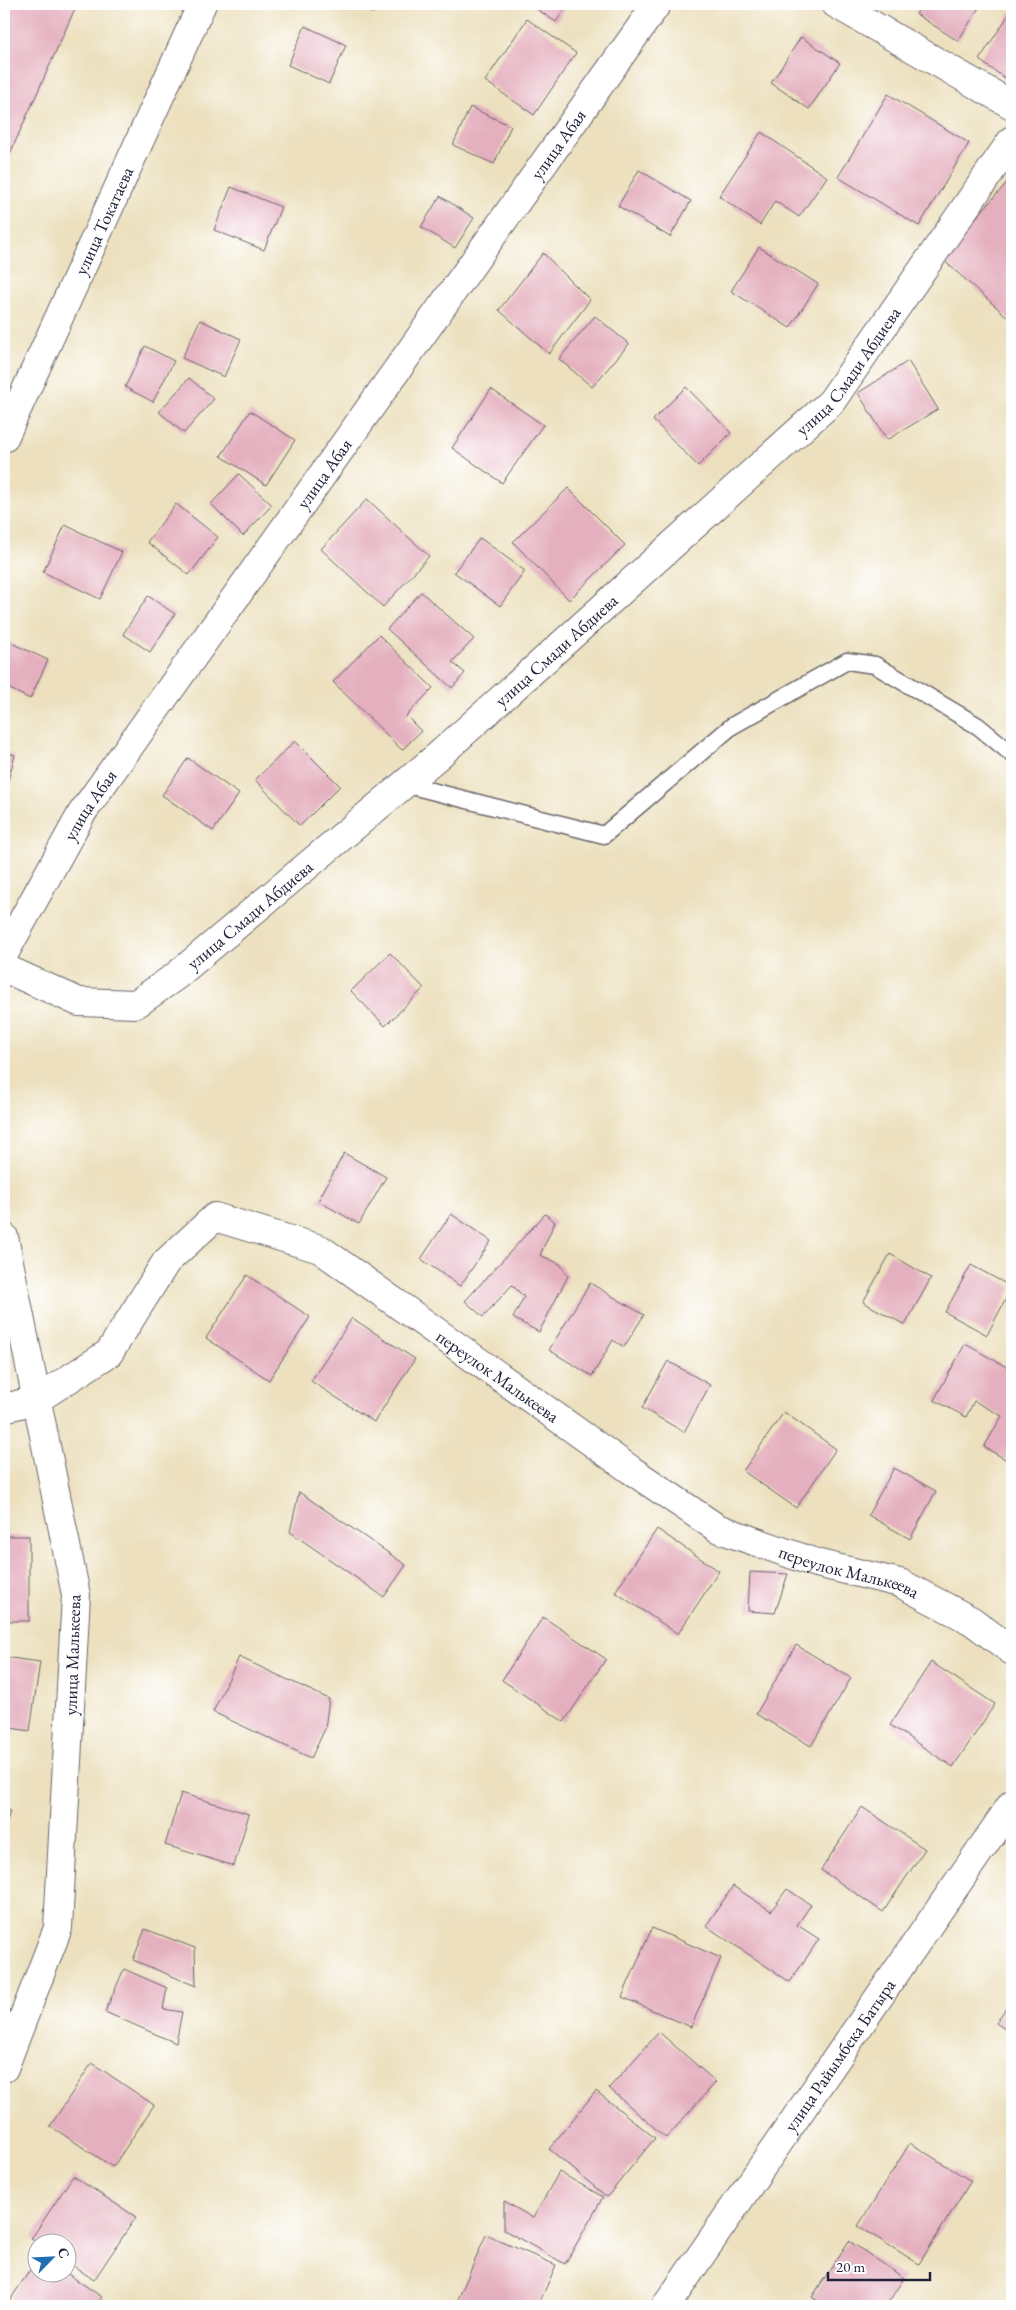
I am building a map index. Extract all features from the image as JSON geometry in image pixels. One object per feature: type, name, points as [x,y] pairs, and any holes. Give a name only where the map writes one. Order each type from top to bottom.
[{"type":"street","name":"улица Токатаева","points":[[4,438],[202,4]]},
{"type":"street","name":"улица Абая","points":[[4,954],[82,812],[657,4]]},
{"type":"street","points":[[836,4],[1012,105]]},
{"type":"street","name":"улица Смади Абдиева","points":[[4,968],[79,1002],[136,1004],[176,976],[404,784],[831,402],[1012,140]]},
{"type":"street","name":"переулок Малькеева","points":[[36,1400],[109,1353],[166,1262],[215,1218],[320,1249],[615,1459],[717,1528],[816,1564],[900,1583],[972,1621],[1012,1652]]},
{"type":"street","name":"улица Малькеева","points":[[4,1238],[76,1595],[58,1928],[4,2068]]},
{"type":"street","points":[[4,1408],[36,1400]]},
{"type":"street","name":"улица Райымбека Батыра","points":[[666,2306],[1012,1804]]},
{"type":"lane","points":[[404,784],[604,834],[732,726],[847,661],[875,665],[978,726],[1012,754]]},
{"type":"building","points":[[4,4],[77,4],[4,167]]},
{"type":"building","points":[[346,4],[376,4],[373,13]]},
{"type":"building","points":[[529,4],[568,4],[556,22]]},
{"type":"building","points":[[922,4],[977,4],[980,6],[958,41],[916,14]]},
{"type":"building","points":[[1012,10],[1012,83],[979,60]]},
{"type":"building","points":[[527,19],[576,53],[534,115],[485,81]]},
{"type":"building","points":[[305,26],[346,45],[329,84],[288,65]]},
{"type":"building","points":[[801,37],[840,63],[809,109],[771,83]]},
{"type":"building","points":[[888,94],[969,143],[919,226],[838,177]]},
{"type":"building","points":[[470,107],[511,126],[494,164],[453,145]]},
{"type":"building","points":[[761,132],[827,177],[799,217],[775,201],[760,225],[719,196]]},
{"type":"building","points":[[639,170],[691,201],[670,237],[618,206]]},
{"type":"building","points":[[1010,179],[1012,181],[1012,321],[941,258]]},
{"type":"building","points":[[231,187],[281,207],[264,250],[214,230]]},
{"type":"building","points":[[440,196],[474,218],[455,248],[421,227]]},
{"type":"building","points":[[759,247],[818,284],[790,328],[731,291]]},
{"type":"building","points":[[543,253],[590,300],[549,354],[499,310]]},
{"type":"building","points":[[595,316],[629,344],[592,387],[559,359]]},
{"type":"building","points":[[200,320],[241,339],[224,377],[182,358]]},
{"type":"building","points":[[145,346],[174,361],[153,402],[125,387]]},
{"type":"building","points":[[908,361],[938,409],[887,440],[858,393]]},
{"type":"building","points":[[189,378],[214,399],[184,433],[159,412]]},
{"type":"building","points":[[686,387],[731,433],[698,466],[653,420]]},
{"type":"building","points":[[491,389],[543,425],[502,483],[452,448]]},
{"type":"building","points":[[250,411],[295,440],[266,485],[221,456]]},
{"type":"building","points":[[239,474],[272,505],[243,536],[211,504]]},
{"type":"building","points":[[568,488],[625,545],[569,600],[513,542]]},
{"type":"building","points":[[367,499],[429,556],[383,607],[321,549]]},
{"type":"building","points":[[176,504],[218,537],[189,575],[147,542]]},
{"type":"building","points":[[65,525],[122,552],[100,599],[43,572]]},
{"type":"building","points":[[480,538],[525,571],[500,606],[454,572]]},
{"type":"building","points":[[421,592],[474,639],[452,662],[465,673],[452,688],[387,629]]},
{"type":"building","points":[[148,596],[175,614],[150,652],[123,634]]},
{"type":"building","points":[[379,635],[433,688],[406,716],[421,731],[402,750],[333,682]]},
{"type":"building","points":[[7,641],[48,660],[30,699],[4,686],[4,648]]},
{"type":"building","points":[[295,741],[340,786],[300,826],[255,780]]},
{"type":"building","points":[[4,752],[15,755],[4,795]]},
{"type":"building","points":[[188,758],[239,794],[213,831],[162,795]]},
{"type":"building","points":[[390,953],[424,988],[385,1026],[351,991]]},
{"type":"building","points":[[344,1153],[386,1177],[359,1224],[318,1201]]},
{"type":"building","points":[[451,1214],[491,1241],[460,1286],[421,1259]]},
{"type":"building","points":[[545,1214],[555,1222],[540,1255],[560,1264],[568,1276],[539,1332],[513,1318],[524,1297],[512,1285],[483,1317],[465,1301]]},
{"type":"building","points":[[890,1254],[931,1278],[905,1325],[863,1302]]},
{"type":"building","points":[[971,1265],[1012,1287],[987,1335],[945,1312]]},
{"type":"building","points":[[247,1275],[310,1317],[269,1380],[206,1338]]},
{"type":"building","points":[[590,1283],[644,1315],[624,1347],[613,1340],[592,1376],[549,1350]]},
{"type":"building","points":[[352,1318],[415,1359],[374,1422],[311,1381]]},
{"type":"building","points":[[965,1344],[1012,1370],[1012,1463],[984,1447],[1002,1416],[974,1401],[966,1417],[934,1400]]},
{"type":"building","points":[[668,1361],[710,1385],[684,1432],[642,1408]]},
{"type":"building","points":[[784,1412],[836,1449],[796,1508],[743,1471]]},
{"type":"building","points":[[894,1468],[936,1491],[910,1539],[868,1515]]},
{"type":"building","points":[[299,1492],[406,1565],[384,1597],[290,1532]]},
{"type":"building","points":[[657,1529],[719,1571],[678,1634],[615,1592]]},
{"type":"building","points":[[4,1536],[29,1536],[29,1621],[4,1621]]},
{"type":"building","points":[[750,1572],[788,1574],[775,1613],[748,1611]]},
{"type":"building","points":[[543,1617],[606,1659],[564,1722],[502,1680]]},
{"type":"building","points":[[796,1645],[851,1678],[811,1746],[756,1714]]},
{"type":"building","points":[[4,1657],[40,1662],[30,1731],[4,1727]]},
{"type":"building","points":[[239,1657],[329,1699],[325,1729],[311,1758],[213,1712]]},
{"type":"building","points":[[931,1662],[995,1704],[953,1767],[890,1725]]},
{"type":"building","points":[[181,1793],[249,1814],[234,1866],[165,1845]]},
{"type":"building","points":[[862,1807],[925,1849],[883,1912],[821,1870]]},
{"type":"building","points":[[4,1809],[10,1811],[4,1832]]},
{"type":"building","points":[[733,1886],[771,1911],[787,1889],[811,1905],[797,1925],[819,1939],[790,1982],[706,1926]]},
{"type":"building","points":[[652,1928],[721,1958],[691,2027],[622,1997]]},
{"type":"building","points":[[145,1929],[195,1948],[196,1986],[133,1960]]},
{"type":"building","points":[[124,1969],[167,1988],[163,2009],[182,2012],[176,2043],[105,2012]]},
{"type":"building","points":[[1012,1999],[1012,2034],[996,2023]]},
{"type":"building","points":[[659,2032],[716,2082],[666,2138],[609,2088]]},
{"type":"building","points":[[92,2063],[154,2105],[113,2167],[50,2126]]},
{"type":"building","points":[[596,2091],[655,2138],[607,2197],[549,2149]]},
{"type":"building","points":[[910,2143],[971,2181],[919,2264],[858,2226]]},
{"type":"building","points":[[559,2172],[603,2197],[565,2264],[504,2230],[504,2201],[533,2218]]},
{"type":"building","points":[[73,2176],[136,2217],[94,2280],[78,2269],[78,2232],[36,2232]]},
{"type":"building","points":[[486,2235],[556,2265],[538,2306],[461,2306],[456,2304]]},
{"type":"building","points":[[849,2241],[904,2278],[886,2306],[825,2306],[812,2297]]},
{"type":"building","points":[[28,2273],[28,2282],[78,2281],[102,2297],[96,2306],[6,2306]]}]
